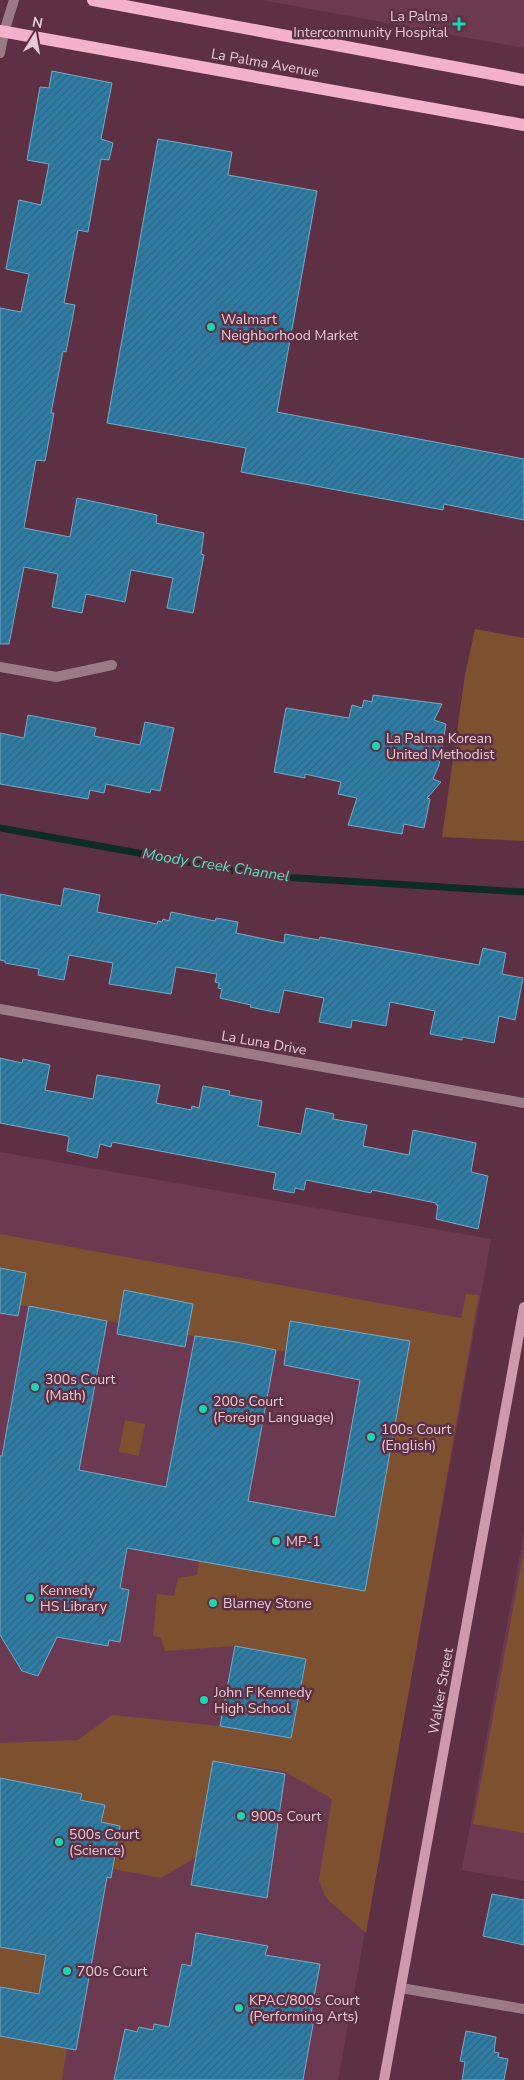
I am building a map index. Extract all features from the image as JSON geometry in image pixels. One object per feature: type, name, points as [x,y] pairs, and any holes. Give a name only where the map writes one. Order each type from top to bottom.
[{"type":"main road","points":[[93,0],[524,80]]},
{"type":"main road","name":"La Palma Avenue","points":[[2,31],[524,125]]},
{"type":"main road","name":"Walker Street","points":[[384,2080],[524,1306]]},
{"type":"street","points":[[0,53],[2,31],[14,0]]},
{"type":"street","points":[[0,667],[56,677],[112,665]]},
{"type":"street","name":"La Luna Drive","points":[[0,1009],[524,1103]]},
{"type":"street","points":[[401,1988],[524,2009]]},
{"type":"shaded area","name":"La Palma Intercommunity Hospital","points":[[262,0],[524,0],[524,48]]},
{"type":"shaded area","points":[[475,629],[524,638],[524,841],[442,837],[465,675]]},
{"type":"shaded area","name":"John F Kennedy High School","points":[[0,1152],[491,1239],[338,2080],[0,2080]]},
{"type":"shaded area","points":[[0,1234],[461,1318],[466,1294],[479,1295],[366,1933],[326,1898],[319,1880],[332,1799],[284,1771],[213,1761],[196,1857],[161,1878],[113,1869],[120,1826],[101,1822],[104,1805],[80,1800],[82,1794],[0,1778],[0,1743],[78,1740],[112,1715],[220,1726],[291,1738],[306,1660],[235,1646],[165,1651],[160,1637],[153,1636],[157,1594],[174,1596],[178,1578],[197,1575],[199,1560],[365,1590],[410,1341],[290,1321],[286,1352],[187,1335],[192,1304],[125,1290],[119,1323],[20,1305],[26,1273],[0,1268]]},
{"type":"shaded area","points":[[125,1420],[145,1424],[139,1456],[119,1452]]},
{"type":"shaded area","points":[[524,1533],[524,1881],[462,1870]]},
{"type":"shaded area","points":[[524,1550],[524,1833],[473,1824]]},
{"type":"shaded area","points":[[0,1947],[46,1955],[39,1994],[0,1987]]},
{"type":"shaded area","points":[[0,2036],[67,2048],[62,2080],[0,2080]]},
{"type":"building","points":[[52,71],[112,83],[101,139],[113,143],[109,160],[101,159],[88,232],[78,230],[64,303],[75,305],[66,352],[63,351],[51,413],[54,413],[45,461],[36,460],[24,528],[70,537],[77,498],[157,515],[156,523],[204,533],[201,554],[204,555],[193,613],[167,608],[173,578],[131,570],[125,602],[86,594],[82,613],[52,607],[58,574],[24,567],[9,644],[0,644],[0,308],[21,312],[29,274],[6,269],[19,200],[41,205],[49,164],[27,160],[40,87],[49,88]]},
{"type":"building","points":[[158,139],[232,152],[228,175],[317,191],[277,412],[524,459],[524,520],[444,504],[443,510],[241,472],[246,448],[107,423]]},
{"type":"building","points":[[373,695],[442,704],[434,720],[446,724],[439,765],[433,779],[441,782],[427,798],[430,799],[424,828],[404,824],[402,834],[348,825],[357,798],[338,794],[341,782],[305,774],[305,778],[274,772],[286,708],[349,718],[352,705],[362,708],[364,700],[372,702]]},
{"type":"building","points":[[28,715],[96,728],[94,736],[140,745],[145,722],[174,728],[160,791],[151,789],[150,793],[106,784],[104,793],[90,790],[88,799],[0,784],[0,733],[24,738]]},
{"type":"building","points":[[64,888],[100,895],[97,912],[157,924],[158,921],[162,922],[163,919],[169,921],[171,912],[215,921],[216,918],[238,922],[236,933],[284,943],[285,934],[319,940],[320,937],[479,965],[483,948],[506,953],[502,974],[523,978],[515,1020],[499,1016],[494,1043],[462,1037],[462,1040],[430,1034],[435,1011],[390,1002],[386,1026],[352,1020],[351,1028],[319,1022],[324,998],[284,990],[279,1013],[220,998],[222,989],[218,988],[219,983],[215,982],[217,974],[176,967],[171,994],[109,984],[113,963],[69,955],[64,980],[38,975],[39,969],[5,963],[5,961],[0,960],[0,894],[61,906]]},
{"type":"building","points":[[0,1058],[22,1063],[23,1059],[50,1065],[45,1090],[93,1099],[97,1075],[160,1085],[156,1103],[191,1110],[192,1106],[199,1108],[203,1086],[230,1091],[229,1095],[262,1101],[258,1126],[301,1134],[306,1108],[334,1114],[333,1119],[367,1125],[363,1146],[409,1155],[413,1130],[476,1143],[471,1172],[488,1176],[478,1229],[436,1219],[438,1205],[436,1203],[372,1190],[371,1193],[306,1180],[304,1190],[295,1188],[294,1193],[273,1189],[276,1173],[112,1142],[111,1147],[100,1144],[97,1158],[67,1151],[68,1136],[0,1123]]},
{"type":"building","points":[[0,1268],[26,1273],[18,1316],[0,1313]]},
{"type":"building","points":[[124,1290],[193,1304],[185,1347],[117,1334]]},
{"type":"building","points":[[29,1306],[107,1321],[79,1470],[166,1487],[195,1336],[236,1342],[276,1350],[248,1501],[335,1517],[360,1380],[284,1365],[290,1321],[410,1341],[365,1591],[127,1548],[120,1588],[129,1590],[120,1642],[109,1640],[108,1646],[57,1637],[38,1676],[22,1671],[0,1635],[0,1456],[2,1456]]},
{"type":"building","points":[[235,1646],[306,1659],[291,1738],[220,1726]]},
{"type":"building","name":"900s Court","points":[[213,1761],[285,1774],[267,1898],[191,1885]]},
{"type":"building","points":[[0,1778],[82,1794],[80,1800],[105,1805],[101,1822],[120,1826],[111,1878],[107,1877],[76,2050],[0,2036],[0,1987],[39,1994],[46,1955],[0,1947]]},
{"type":"building","points":[[492,1894],[524,1900],[524,1945],[483,1936]]},
{"type":"building","name":"KPAC/800s Court (Performing Arts)","points":[[196,1933],[268,1946],[265,1955],[320,1964],[310,2019],[314,2019],[303,2080],[114,2080],[125,2029],[137,2032],[139,2027],[153,2030],[154,2024],[169,2027],[182,1964],[191,1966]]},
{"type":"building","points":[[466,2031],[496,2037],[494,2052],[499,2053],[498,2057],[508,2059],[504,2080],[462,2080],[465,2062],[460,2061]]},
{"type":"waterway","name":"Moody Creek Channel","points":[[0,828],[265,876],[524,892]]},
{"type":"place","name":"La Palma Intercommunity Hospital","points":[[459,24]]},
{"type":"place","name":"Walmart Neighborhood Market","points":[[211,327]]},
{"type":"place","name":"La Palma Korean United Methodist","points":[[376,746]]},
{"type":"place","name":"300s Court (Math)","points":[[35,1387]]},
{"type":"place","name":"200s Court (Foreign Language)","points":[[203,1409]]},
{"type":"place","name":"100s Court (English)","points":[[371,1437]]},
{"type":"place","name":"MP-1","points":[[276,1541]]},
{"type":"place","name":"Kennedy HS Library","points":[[30,1598]]},
{"type":"place","name":"Blarney Stone","points":[[213,1603]]},
{"type":"place","name":"John F Kennedy High School","points":[[204,1700]]},
{"type":"place","name":"900s Court","points":[[241,1816]]},
{"type":"place","name":"500s Court (Science)","points":[[59,1842]]},
{"type":"place","name":"700s Court","points":[[67,1971]]},
{"type":"place","name":"KPAC/800s Court (Performing Arts)","points":[[239,2008]]}]
